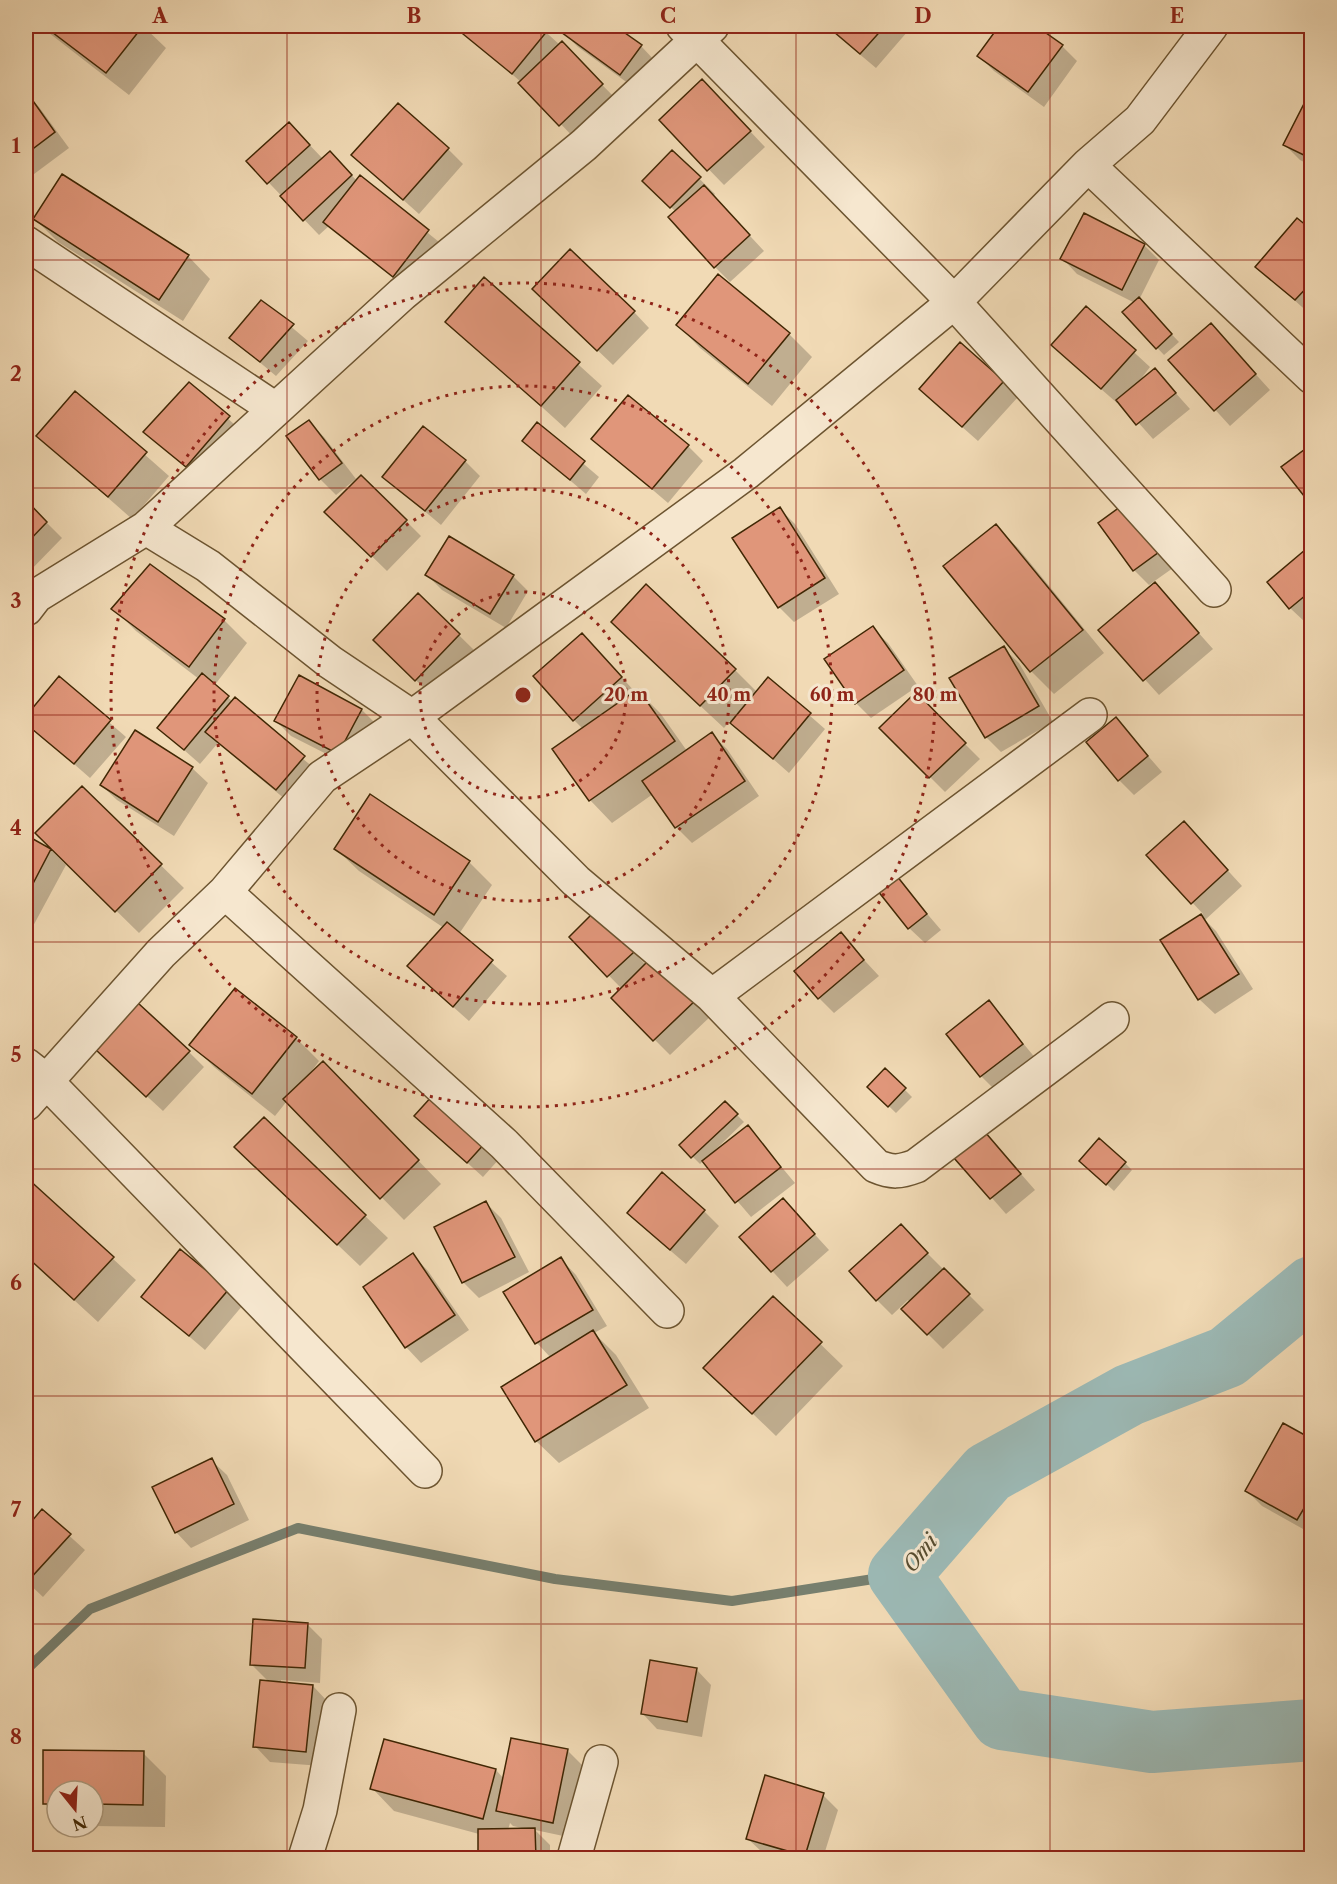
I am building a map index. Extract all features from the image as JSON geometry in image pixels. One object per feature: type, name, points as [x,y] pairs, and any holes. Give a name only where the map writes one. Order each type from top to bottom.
[{"type":"street","points":[[425,1471],[32,1083],[225,892],[322,777],[412,717],[746,473],[954,302],[1088,165],[1140,120],[1211,26]]},
{"type":"street","points":[[26,609],[36,596],[146,528],[402,294],[584,145],[697,30],[954,302],[1214,590]]},
{"type":"street","points":[[1088,165],[1311,377]]},
{"type":"street","points":[[26,243],[275,409]]},
{"type":"street","points":[[146,528],[208,566],[330,662],[412,717],[576,881],[712,996],[876,1166],[898,1172],[916,1166],[1112,1019]]},
{"type":"street","points":[[712,996],[1089,715]]},
{"type":"street","points":[[225,892],[504,1144],[667,1311]]},
{"type":"street","points":[[305,1858],[320,1810],[339,1710]]},
{"type":"street","points":[[573,1858],[601,1762]]},
{"type":"building","points":[[44,26],[143,26],[106,73]]},
{"type":"building","points":[[470,26],[541,26],[548,30],[512,74],[463,34]]},
{"type":"building","points":[[566,26],[615,26],[642,45],[620,75],[561,32]]},
{"type":"building","points":[[827,26],[885,26],[860,54]]},
{"type":"building","points":[[999,26],[1036,26],[1063,45],[1028,92],[977,56]]},
{"type":"building","points":[[562,41],[603,84],[559,126],[518,83]]},
{"type":"building","points":[[702,79],[751,131],[707,171],[659,120]]},
{"type":"building","points":[[1312,90],[1312,159],[1283,145]]},
{"type":"building","points":[[26,91],[55,132],[26,154]]},
{"type":"building","points":[[398,103],[449,148],[403,200],[351,155]]},
{"type":"building","points":[[289,122],[310,145],[267,184],[246,161]]},
{"type":"building","points":[[672,150],[701,177],[670,208],[642,181]]},
{"type":"building","points":[[330,151],[352,175],[303,221],[280,196]]},
{"type":"building","points":[[62,174],[189,255],[159,300],[33,219]]},
{"type":"building","points":[[360,175],[429,230],[393,277],[323,222]]},
{"type":"building","points":[[704,185],[750,235],[714,268],[668,217]]},
{"type":"building","points":[[1084,213],[1145,244],[1122,290],[1060,259]]},
{"type":"building","points":[[1297,218],[1312,230],[1312,282],[1295,300],[1255,267]]},
{"type":"building","points":[[570,249],[635,311],[597,351],[532,289]]},
{"type":"building","points":[[718,274],[790,333],[748,384],[676,325]]},
{"type":"building","points":[[484,277],[580,362],[541,406],[445,322]]},
{"type":"building","points":[[1139,297],[1172,334],[1156,349],[1122,312]]},
{"type":"building","points":[[261,300],[294,324],[260,362],[229,338]]},
{"type":"building","points":[[1086,306],[1136,350],[1101,389],[1051,345]]},
{"type":"building","points":[[1211,323],[1256,374],[1214,411],[1168,360]]},
{"type":"building","points":[[960,342],[1004,381],[962,427],[919,389]]},
{"type":"building","points":[[1155,368],[1176,393],[1136,425],[1116,400]]},
{"type":"building","points":[[189,382],[230,416],[186,467],[143,432]]},
{"type":"building","points":[[75,391],[147,452],[108,497],[36,436]]},
{"type":"building","points":[[628,395],[689,445],[652,489],[591,439]]},
{"type":"building","points":[[309,420],[342,463],[319,480],[286,436]]},
{"type":"building","points":[[537,422],[585,461],[570,480],[522,441]]},
{"type":"building","points":[[423,426],[466,460],[425,511],[382,477]]},
{"type":"building","points":[[1312,444],[1312,506],[1281,467]]},
{"type":"building","points":[[361,475],[407,520],[371,557],[324,512]]},
{"type":"building","points":[[26,500],[47,522],[26,544]]},
{"type":"building","points":[[1124,504],[1159,552],[1133,571],[1098,523]]},
{"type":"building","points":[[780,507],[825,578],[778,608],[732,538]]},
{"type":"building","points":[[996,524],[1083,630],[1030,672],[943,566]]},
{"type":"building","points":[[449,536],[514,575],[490,614],[425,575]]},
{"type":"building","points":[[1312,544],[1312,590],[1289,609],[1267,582]]},
{"type":"building","points":[[150,564],[225,619],[189,667],[111,609]]},
{"type":"building","points":[[1155,582],[1199,633],[1143,681],[1098,630]]},
{"type":"building","points":[[646,584],[736,669],[700,706],[611,622]]},
{"type":"building","points":[[418,593],[460,634],[415,681],[373,640]]},
{"type":"building","points":[[873,626],[904,670],[855,704],[824,659]]},
{"type":"building","points":[[582,633],[622,677],[573,721],[533,676]]},
{"type":"building","points":[[1004,646],[1039,706],[985,738],[949,678]]},
{"type":"building","points":[[202,673],[229,696],[184,750],[157,728]]},
{"type":"building","points":[[299,675],[362,709],[338,754],[274,721]]},
{"type":"building","points":[[59,676],[111,720],[74,764],[26,724],[26,716]]},
{"type":"building","points":[[768,677],[811,713],[773,759],[730,723]]},
{"type":"building","points":[[638,689],[675,741],[589,801],[552,749]]},
{"type":"building","points":[[916,692],[966,743],[929,778],[879,728]]},
{"type":"building","points":[[235,697],[305,756],[276,790],[205,732]]},
{"type":"building","points":[[1116,717],[1148,756],[1118,781],[1086,742]]},
{"type":"building","points":[[135,730],[193,767],[158,822],[100,785]]},
{"type":"building","points":[[712,732],[745,781],[675,828],[642,781]]},
{"type":"building","points":[[82,786],[162,864],[115,912],[35,833]]},
{"type":"building","points":[[370,794],[470,861],[434,915],[334,849]]},
{"type":"building","points":[[1184,821],[1228,870],[1191,904],[1146,855]]},
{"type":"building","points":[[26,835],[51,849],[26,897]]},
{"type":"building","points":[[889,866],[927,914],[908,929],[870,881]]},
{"type":"building","points":[[595,911],[634,952],[607,977],[569,937]]},
{"type":"building","points":[[1201,914],[1239,974],[1198,1000],[1160,940]]},
{"type":"building","points":[[447,922],[493,960],[453,1007],[407,966]]},
{"type":"building","points":[[841,932],[864,960],[818,999],[794,971]]},
{"type":"building","points":[[655,954],[698,998],[653,1041],[611,998]]},
{"type":"building","points":[[235,988],[297,1037],[252,1094],[189,1045]]},
{"type":"building","points":[[989,1000],[1023,1044],[980,1077],[946,1034]]},
{"type":"building","points":[[138,1003],[190,1051],[146,1097],[95,1049]]},
{"type":"building","points":[[323,1061],[419,1160],[380,1199],[283,1099]]},
{"type":"building","points":[[885,1068],[906,1088],[888,1107],[867,1087]]},
{"type":"building","points":[[433,1095],[486,1142],[467,1163],[414,1116]]},
{"type":"building","points":[[725,1101],[738,1114],[691,1158],[679,1145]]},
{"type":"building","points":[[264,1117],[366,1215],[337,1245],[234,1147]]},
{"type":"building","points":[[748,1125],[781,1167],[735,1203],[702,1161]]},
{"type":"building","points":[[985,1132],[1021,1174],[990,1199],[954,1158]]},
{"type":"building","points":[[1099,1138],[1126,1162],[1106,1185],[1079,1161]]},
{"type":"building","points":[[662,1172],[705,1210],[670,1250],[627,1213]]},
{"type":"building","points":[[26,1177],[114,1257],[74,1300],[26,1256]]},
{"type":"building","points":[[783,1198],[815,1234],[771,1272],[739,1237]]},
{"type":"building","points":[[486,1201],[515,1257],[462,1283],[434,1227]]},
{"type":"building","points":[[901,1224],[928,1253],[876,1301],[849,1271]]},
{"type":"building","points":[[180,1249],[229,1289],[189,1336],[141,1297]]},
{"type":"building","points":[[413,1253],[455,1315],[405,1348],[363,1287]]},
{"type":"building","points":[[561,1257],[593,1310],[535,1344],[503,1292]]},
{"type":"building","points":[[944,1268],[970,1294],[927,1335],[901,1309]]},
{"type":"building","points":[[773,1296],[822,1342],[752,1414],[703,1368]]},
{"type":"building","points":[[593,1330],[627,1385],[535,1442],[501,1387]]},
{"type":"building","points":[[1283,1423],[1312,1439],[1312,1495],[1297,1520],[1245,1491]]},
{"type":"building","points":[[212,1458],[234,1504],[175,1533],[152,1487]]},
{"type":"building","points":[[42,1509],[71,1534],[27,1582],[26,1528]]},
{"type":"building","points":[[253,1619],[308,1623],[305,1668],[250,1665]]},
{"type":"building","points":[[650,1660],[697,1668],[687,1722],[641,1714]]},
{"type":"building","points":[[260,1680],[313,1685],[306,1752],[253,1747]]},
{"type":"building","points":[[511,1738],[568,1749],[553,1823],[496,1811]]},
{"type":"building","points":[[384,1739],[496,1769],[483,1819],[370,1789]]},
{"type":"building","points":[[43,1750],[144,1751],[143,1805],[105,1804],[105,1779],[45,1779],[45,1804],[43,1804]]},
{"type":"building","points":[[765,1775],[824,1793],[805,1856],[746,1839]]},
{"type":"building","points":[[535,1828],[536,1858],[478,1858],[478,1829]]},
{"type":"building","points":[[190,1855],[219,1857],[219,1858],[190,1858]]},
{"type":"waterway","name":"Omi","points":[[1312,1287],[1227,1357],[1129,1395],[988,1473],[899,1575],[1002,1719],[1152,1742],[1312,1730]]},
{"type":"waterway","points":[[26,1670],[90,1609],[298,1528],[555,1579],[732,1601],[899,1575]]}]
